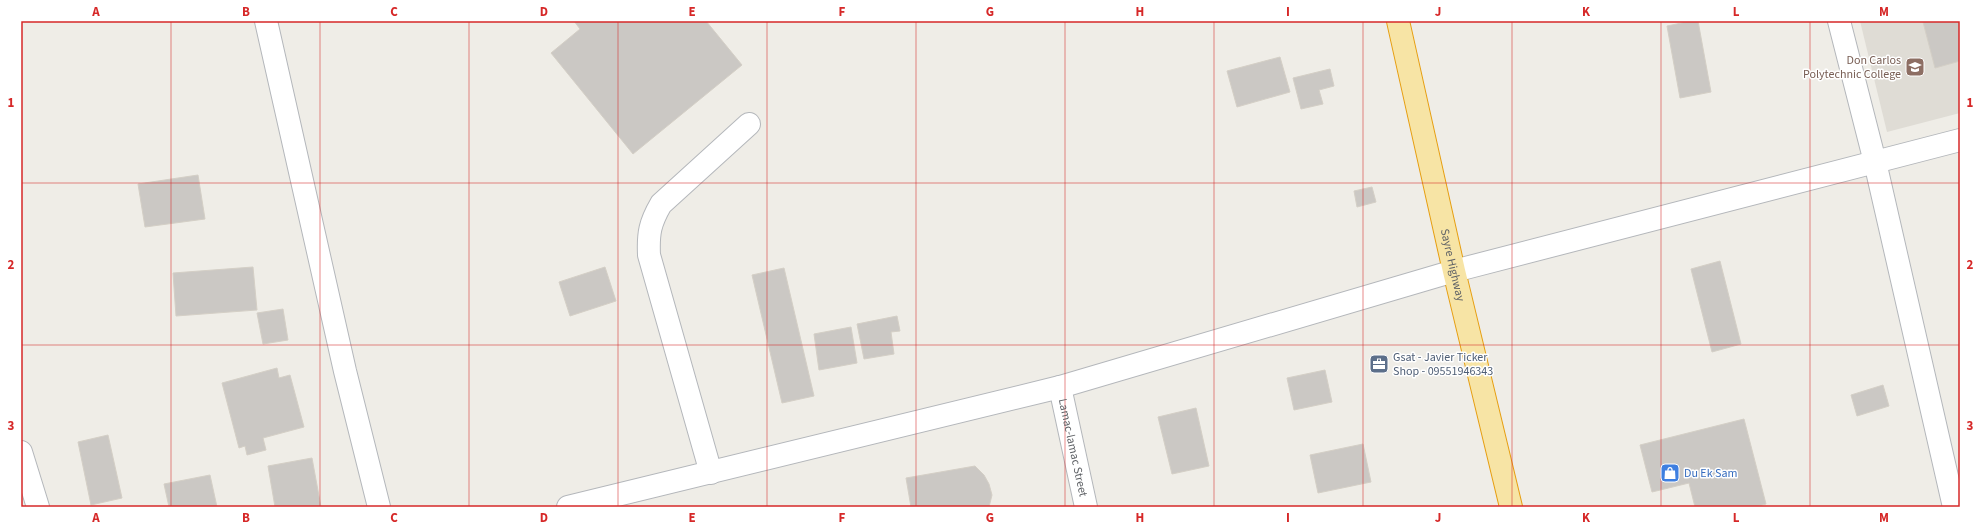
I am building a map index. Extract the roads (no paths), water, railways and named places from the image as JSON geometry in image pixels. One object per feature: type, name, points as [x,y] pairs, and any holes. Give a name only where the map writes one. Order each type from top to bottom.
[{"type":"highway","name":"Sayre Highway","points":[[1398,21],[1454,270],[1511,507]]},
{"type":"street","points":[[266,21],[345,371],[379,507]]},
{"type":"street","points":[[1839,21],[1955,484],[1954,507]]},
{"type":"street","points":[[711,473],[649,255],[648,235],[652,220],[661,204],[749,124]]},
{"type":"street","points":[[568,507],[1060,387],[1454,270],[1960,140]]},
{"type":"street","name":"Lamac-lamac Street","points":[[1060,387],[1086,507]]},
{"type":"street","points":[[21,452],[38,507]]},
{"type":"place","name":"Don Carlos Polytechnic College","points":[[1915,67]]},
{"type":"place","name":"Gsat - Javier Ticker Shop - 09551946343","points":[[1379,364]]},
{"type":"place","name":"Du Ek Sam","points":[[1670,473]]}]
